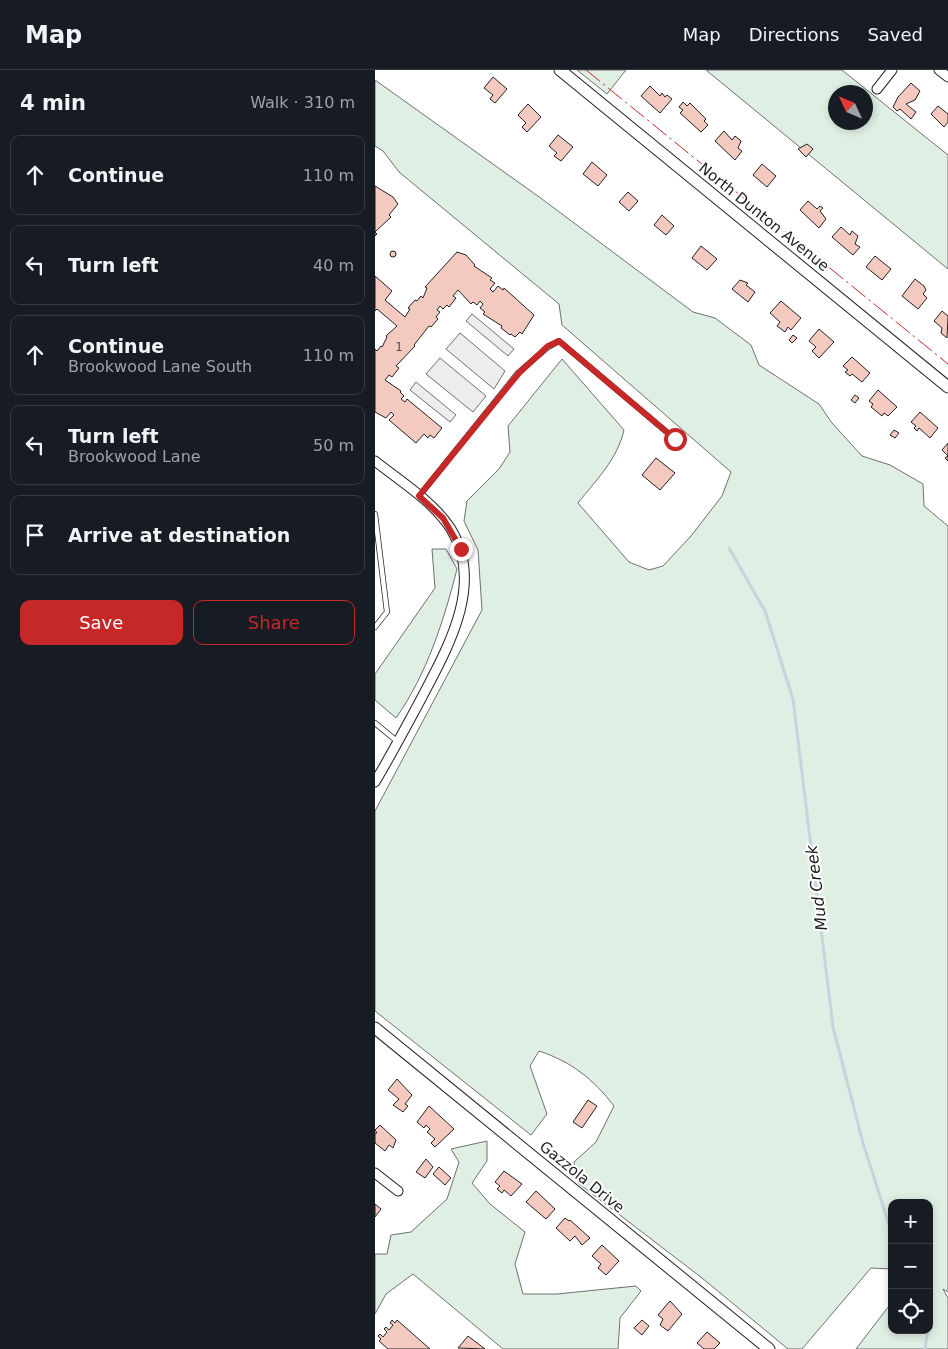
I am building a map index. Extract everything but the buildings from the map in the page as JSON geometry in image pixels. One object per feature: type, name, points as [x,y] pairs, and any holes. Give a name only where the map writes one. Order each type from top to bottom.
[{"type":"street","name":"North Dunton Avenue","points":[[560,70],[948,387]]},
{"type":"street","points":[[877,88],[892,70]]},
{"type":"street","points":[[939,70],[948,77]]},
{"type":"street","points":[[375,461],[443,518],[456,538],[464,562],[463,592],[449,643],[398,742],[375,782]]},
{"type":"street","name":"Gazzola Drive","points":[[375,1028],[769,1349]]},
{"type":"street","points":[[375,1173],[398,1191]]},
{"type":"lane","points":[[419,496],[519,373],[548,346],[559,341],[675,439]]},
{"type":"lane","points":[[375,514],[387,612],[375,626]]},
{"type":"lane","points":[[375,723],[398,742]]},
{"type":"green space","points":[[577,70],[626,70],[607,94]]},
{"type":"green space","points":[[706,70],[842,70],[861,85],[828,85],[828,130],[873,130],[873,95],[948,155],[948,269]]},
{"type":"green space","points":[[375,80],[542,199],[693,312],[715,318],[751,345],[759,365],[819,404],[832,423],[862,456],[890,465],[923,484],[924,506],[948,526],[948,1292],[943,1289],[948,1298],[948,1349],[856,1349],[888,1307],[888,1334],[933,1334],[933,1199],[888,1199],[888,1269],[871,1268],[802,1349],[788,1349],[702,1278],[578,1183],[574,1162],[596,1142],[614,1106],[590,1080],[562,1060],[539,1051],[530,1066],[547,1114],[531,1135],[375,1011],[375,811],[482,610],[478,550],[464,521],[467,501],[499,469],[510,452],[508,426],[562,359],[624,430],[621,441],[611,460],[578,503],[629,562],[649,570],[663,566],[691,536],[722,496],[731,472],[562,325],[559,304],[399,172],[383,151],[375,146]]},
{"type":"green space","points":[[432,549],[446,549],[457,569],[433,646],[417,683],[396,718],[375,700],[375,674],[435,588]]},
{"type":"green space","points":[[487,1141],[487,1161],[472,1183],[490,1204],[525,1232],[515,1264],[523,1294],[557,1294],[636,1286],[641,1291],[620,1318],[618,1349],[503,1349],[413,1274],[386,1294],[375,1314],[375,1254],[387,1254],[391,1235],[411,1232],[447,1199],[459,1162],[451,1149]]},
{"type":"shaded area","points":[[472,314],[514,349],[508,356],[466,321]]},
{"type":"shaded area","points":[[460,333],[505,371],[494,389],[446,349]]},
{"type":"shaded area","points":[[440,358],[486,396],[473,412],[426,374]]},
{"type":"shaded area","points":[[416,382],[456,415],[450,422],[410,390]]},
{"type":"waterway","name":"Mud Creek","points":[[729,548],[765,611],[793,699],[833,1027],[863,1143],[888,1221]]},
{"type":"waterway","name":"Mud Creek","points":[[925,1349],[927,1334]]},
{"type":"power","points":[[586,70],[948,364]]},
{"type":"route","points":[[461,549],[443,518],[419,496],[519,373],[548,346],[559,341],[675,439]]}]
